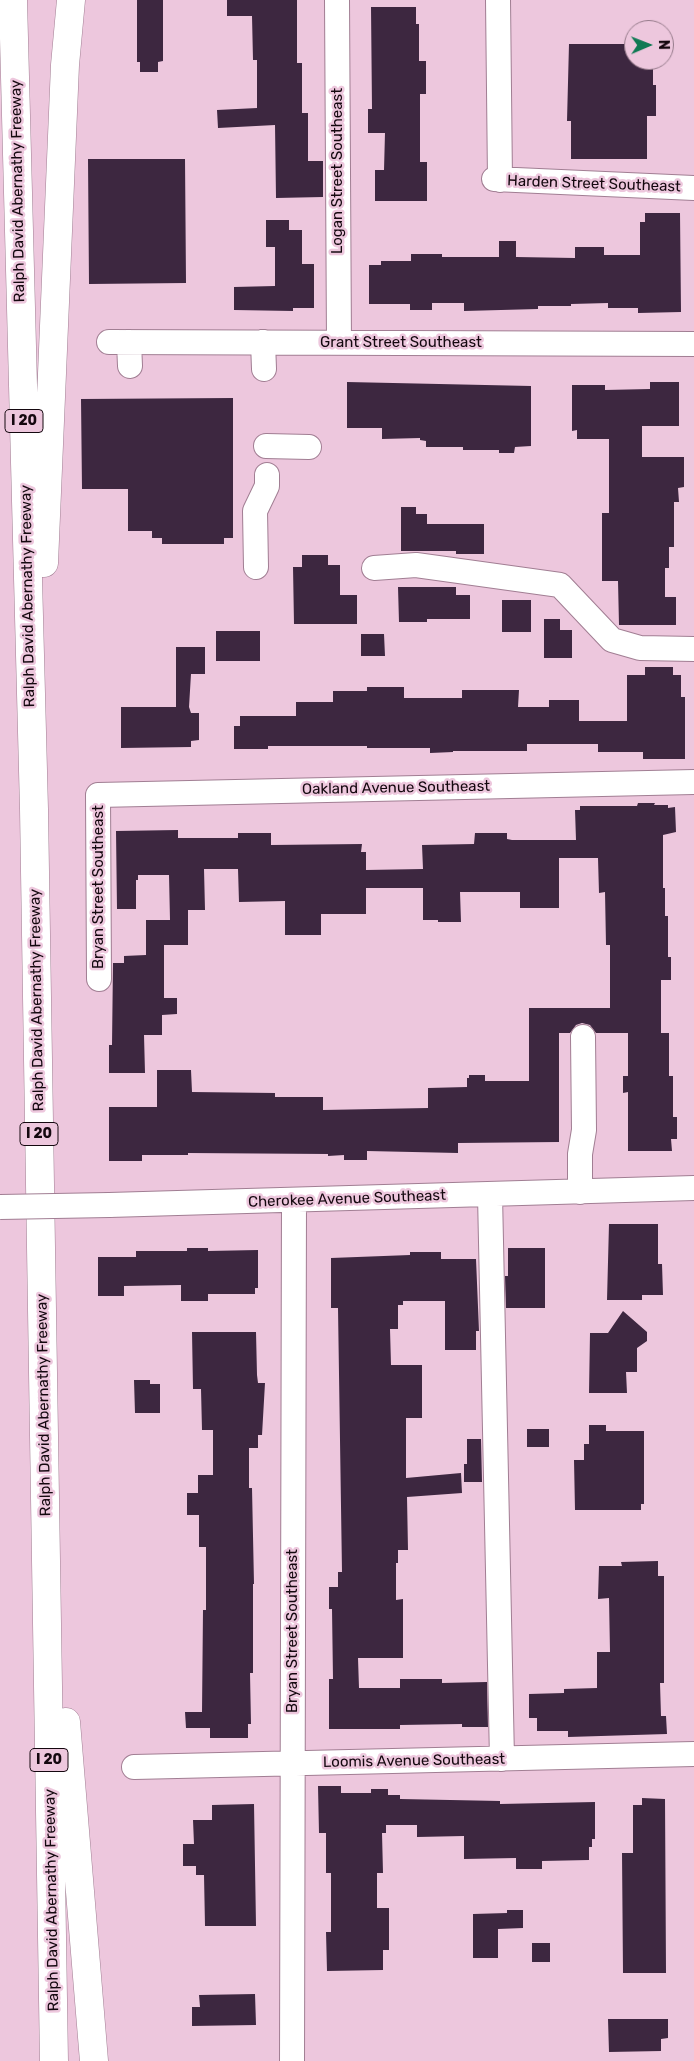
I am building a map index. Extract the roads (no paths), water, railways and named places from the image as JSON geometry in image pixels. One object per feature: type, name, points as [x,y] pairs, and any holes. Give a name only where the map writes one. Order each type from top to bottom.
[{"type":"highway","name":"Ralph David Abernathy Freeway","points":[[14,0],[34,809],[54,2061]]},
{"type":"highway","points":[[34,809],[65,75],[71,0]]},
{"type":"highway","points":[[45,1458],[94,2061]]},
{"type":"street","name":"Logan Street Southeast","points":[[337,0],[339,343]]},
{"type":"street","name":"Harden Street Southeast","points":[[498,0],[497,179],[694,188]]},
{"type":"street","name":"Grant Street Southeast","points":[[130,366],[119,342],[694,344]]},
{"type":"street","points":[[263,342],[264,369]]},
{"type":"street","points":[[266,446],[309,447]]},
{"type":"street","points":[[256,567],[256,511],[267,486],[267,475]]},
{"type":"street","points":[[374,568],[416,565],[560,586],[612,640],[640,648],[694,649]]},
{"type":"street","name":"Oakland Avenue Southeast","points":[[98,795],[694,782]]},
{"type":"street","name":"Bryan Street Southeast","points":[[98,795],[99,979]]},
{"type":"street","points":[[580,1192],[580,1154],[584,1130],[583,1037]]},
{"type":"street","name":"Cherokee Avenue Southeast","points":[[0,1207],[294,1201],[694,1188]]},
{"type":"street","points":[[490,1195],[502,1759]]},
{"type":"street","name":"Bryan Street Southeast","points":[[292,2061],[294,1201]]},
{"type":"street","name":"Loomis Avenue Southeast","points":[[134,1767],[694,1754]]}]
